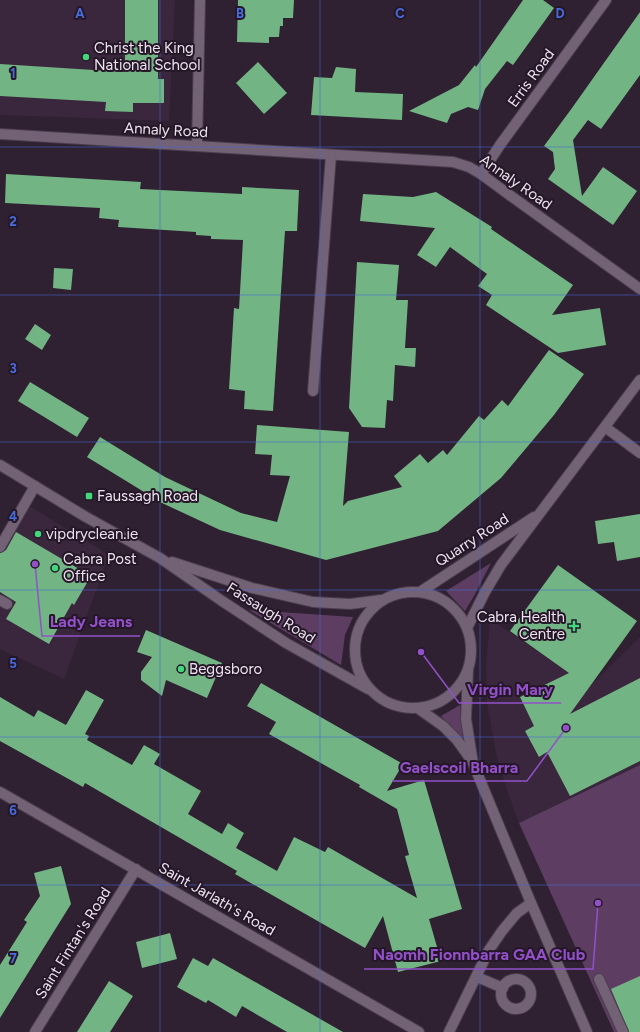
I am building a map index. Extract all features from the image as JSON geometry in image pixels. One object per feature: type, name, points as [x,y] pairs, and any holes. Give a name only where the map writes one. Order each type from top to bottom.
[{"type":"street","points":[[197,146],[200,0]]},
{"type":"street","name":"Erris Road","points":[[482,174],[500,145],[606,0]]},
{"type":"street","name":"Annaly Road","points":[[0,134],[452,162],[469,167],[482,174],[640,289]]},
{"type":"street","points":[[313,391],[331,155]]},
{"type":"street","name":"Quarry Road","points":[[467,628],[485,592],[501,565],[640,380]]},
{"type":"street","points":[[605,427],[640,453]]},
{"type":"street","name":"Fassaugh Road","points":[[0,465],[86,517],[160,558],[286,643],[368,689]]},
{"type":"street","points":[[0,547],[35,486]]},
{"type":"street","name":"Quarry Road","points":[[420,592],[540,513]]},
{"type":"street","name":"Fassaugh Road","points":[[160,558],[252,588],[313,602],[350,604],[384,600]]},
{"type":"street","points":[[468,670],[460,685],[449,696],[435,705],[419,709],[406,709],[392,706],[379,699],[368,689],[358,674],[354,656],[355,638],[361,623],[370,609],[384,600],[398,594],[420,592],[435,596],[448,604],[459,615],[467,628],[471,642],[466,719],[473,763]]},
{"type":"street","points":[[419,709],[443,726],[457,740],[473,763],[531,903],[587,1032]]},
{"type":"street","name":"Saint Jarlath's Road","points":[[0,792],[419,1032]]},
{"type":"street","name":"Saint Fintan's Road","points":[[35,1032],[136,869]]},
{"type":"street","points":[[449,1032],[489,950],[517,913],[531,903]]},
{"type":"street","points":[[477,977],[503,988]]},
{"type":"street","points":[[599,980],[623,1032]]},
{"type":"shaded area","name":"Christ the King National School","points":[[0,0],[175,0],[169,121],[0,115]]},
{"type":"shaded area","points":[[23,502],[109,555],[64,679],[0,649],[0,540]]},
{"type":"shaded area","points":[[491,563],[474,596],[465,611],[446,591]]},
{"type":"shaded area","points":[[249,610],[353,617],[345,635],[341,665]]},
{"type":"shaded area","points":[[490,619],[590,686],[640,637],[640,765],[519,823],[496,753],[487,703],[486,664]]},
{"type":"shaded area","points":[[460,705],[463,742],[441,716]]},
{"type":"shaded area","points":[[640,765],[640,1032],[614,1032],[519,823]]},
{"type":"building","points":[[125,0],[158,0],[158,79],[164,79],[164,103],[133,103],[133,112],[105,111],[106,102],[0,96],[0,64],[125,72]]},
{"type":"building","points":[[238,0],[294,0],[293,18],[283,18],[283,26],[280,26],[279,37],[269,37],[269,43],[237,42]]},
{"type":"building","points":[[523,0],[543,0],[554,8],[513,65],[507,61],[485,89],[478,110],[468,107],[451,114],[447,123],[409,111],[459,85],[475,65],[476,67]]},
{"type":"building","points":[[640,12],[640,75],[601,129],[588,120],[573,140],[582,196],[603,167],[637,191],[613,225],[548,179],[555,169],[553,152],[544,146]]},
{"type":"building","points":[[258,62],[287,93],[264,114],[236,83]]},
{"type":"building","points":[[336,67],[356,69],[355,92],[403,94],[402,120],[311,115],[314,77],[332,78]]},
{"type":"building","points":[[6,174],[141,182],[140,189],[242,194],[242,187],[299,190],[297,231],[285,231],[273,411],[244,409],[245,391],[229,389],[234,308],[239,309],[243,240],[211,239],[211,236],[196,235],[196,232],[118,227],[119,220],[99,218],[100,208],[5,203]]},
{"type":"building","points":[[436,192],[492,227],[491,229],[573,285],[552,315],[600,308],[606,345],[558,353],[486,305],[492,295],[478,286],[487,274],[450,247],[436,267],[417,255],[435,228],[360,221],[363,194],[413,197]]},
{"type":"building","points":[[357,262],[399,265],[396,300],[408,300],[405,348],[416,348],[415,367],[395,365],[393,401],[387,400],[385,428],[362,427],[349,408]]},
{"type":"building","points":[[54,268],[73,269],[71,290],[53,288]]},
{"type":"building","points":[[35,324],[51,335],[42,350],[25,339]]},
{"type":"building","points":[[549,350],[584,374],[554,415],[501,478],[438,531],[326,560],[220,530],[162,503],[87,457],[100,437],[165,477],[241,513],[277,522],[290,476],[270,475],[272,455],[255,454],[257,425],[349,432],[343,506],[348,501],[402,487],[394,476],[420,454],[428,463],[443,450],[447,455],[479,416],[484,420],[502,400],[508,406]]},
{"type":"building","points":[[30,382],[89,418],[77,437],[18,401]]},
{"type":"building","points":[[640,514],[640,557],[617,561],[614,542],[598,544],[595,521]]},
{"type":"building","points":[[16,532],[91,576],[74,605],[72,603],[49,644],[6,619],[16,602],[0,592],[0,553],[6,550]]},
{"type":"building","points":[[558,565],[637,621],[570,714],[640,678],[640,761],[570,796],[547,752],[539,757],[525,731],[534,726],[520,697],[569,673],[510,631]]},
{"type":"building","name":"Beggsboro","points":[[146,630],[222,663],[207,698],[166,680],[162,696],[141,680],[141,672],[152,657],[137,652]]},
{"type":"building","points":[[261,683],[403,764],[387,791],[424,780],[462,909],[429,919],[441,961],[398,972],[383,916],[365,948],[235,874],[237,871],[85,783],[83,787],[0,741],[0,697],[34,717],[38,710],[66,725],[86,690],[104,700],[85,734],[89,736],[87,740],[132,765],[144,745],[160,754],[154,764],[201,791],[188,814],[222,834],[228,823],[244,833],[236,848],[277,871],[294,837],[325,852],[328,847],[417,898],[405,856],[409,855],[397,809],[359,787],[360,785],[269,734],[276,722],[247,706]]},
{"type":"building","points":[[61,866],[71,904],[0,1018],[0,965],[27,922],[24,920],[40,896],[34,873]]},
{"type":"building","points":[[170,933],[177,959],[142,968],[136,942]]},
{"type":"building","points":[[193,958],[208,966],[213,958],[343,1032],[287,1032],[242,1006],[236,1017],[208,1000],[206,1003],[177,987]]},
{"type":"building","points":[[640,976],[640,1032],[629,1032],[611,989]]},
{"type":"building","points":[[109,981],[133,996],[110,1032],[77,1032]]},
{"type":"place","name":"Christ the King National School","points":[[86,57]]},
{"type":"place","name":"Faussagh Road","points":[[89,496]]},
{"type":"place","name":"vipdryclean.ie","points":[[38,534]]},
{"type":"place","name":"Lady Jeans","points":[[35,564]]},
{"type":"place","name":"Cabra Post Office","points":[[55,568]]},
{"type":"place","name":"Cabra Health Centre","points":[[574,626]]},
{"type":"place","name":"Virgin Mary","points":[[421,652]]},
{"type":"place","name":"Beggsboro","points":[[181,669]]},
{"type":"place","name":"Gaelscoil Bharra","points":[[566,728]]},
{"type":"place","name":"Naomh Fionnbarra GAA Club","points":[[598,903]]}]
